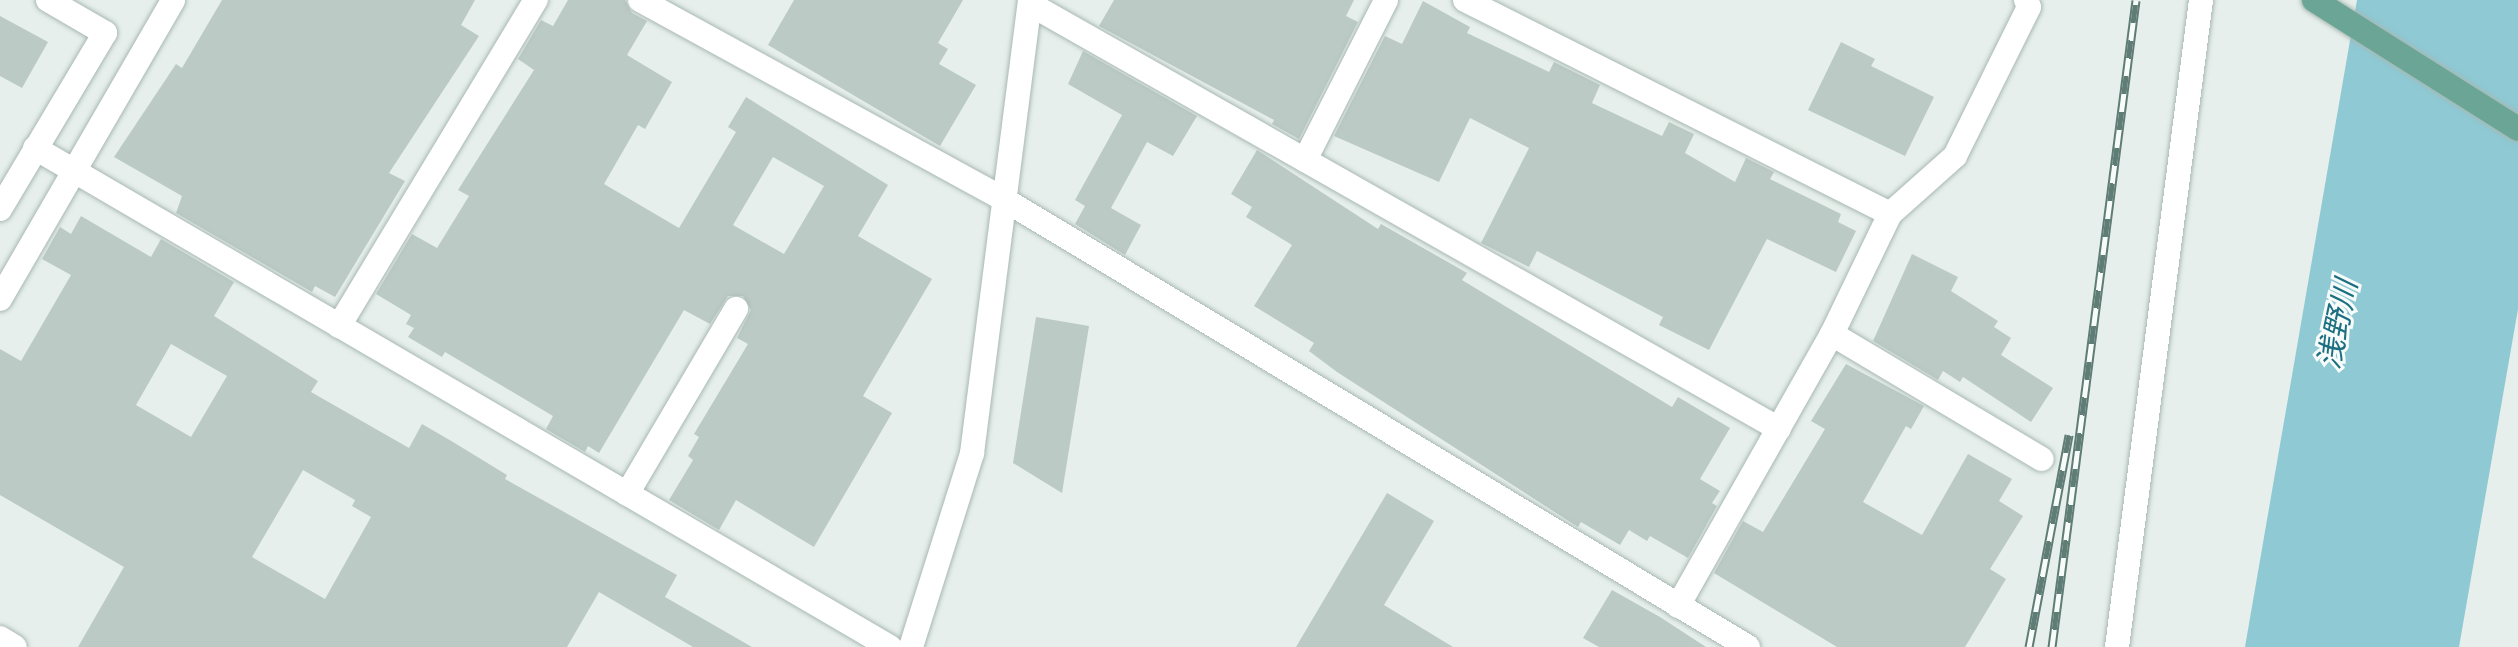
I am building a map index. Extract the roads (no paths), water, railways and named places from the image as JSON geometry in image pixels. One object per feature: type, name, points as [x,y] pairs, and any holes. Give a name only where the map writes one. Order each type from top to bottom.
[{"type":"main road","points":[[2314,0],[2518,129]]},
{"type":"street","points":[[0,209],[105,33],[48,0]]},
{"type":"street","points":[[0,299],[173,0]]},
{"type":"street","points":[[339,326],[536,0]]},
{"type":"street","points":[[640,0],[1005,200],[1748,647]]},
{"type":"street","points":[[1305,160],[1386,0]]},
{"type":"street","points":[[1465,0],[1890,214]]},
{"type":"street","points":[[1678,606],[1832,334],[1890,214],[1955,156],[2029,7],[2026,0]]},
{"type":"street","points":[[2117,647],[2201,0]]},
{"type":"street","points":[[911,647],[972,453],[1030,2],[1779,429]]},
{"type":"street","points":[[35,148],[890,647]]},
{"type":"street","points":[[627,494],[736,309]]},
{"type":"street","points":[[1832,334],[2042,459]]},
{"type":"street","points":[[0,638],[15,647]]},
{"type":"water","name":"浅野川","points":[[2357,0],[2518,0],[2518,309],[2459,647],[2245,647]]},
{"type":"railway","points":[[2052,647],[2136,0]]},
{"type":"railway","points":[[2029,647],[2069,435]]}]
